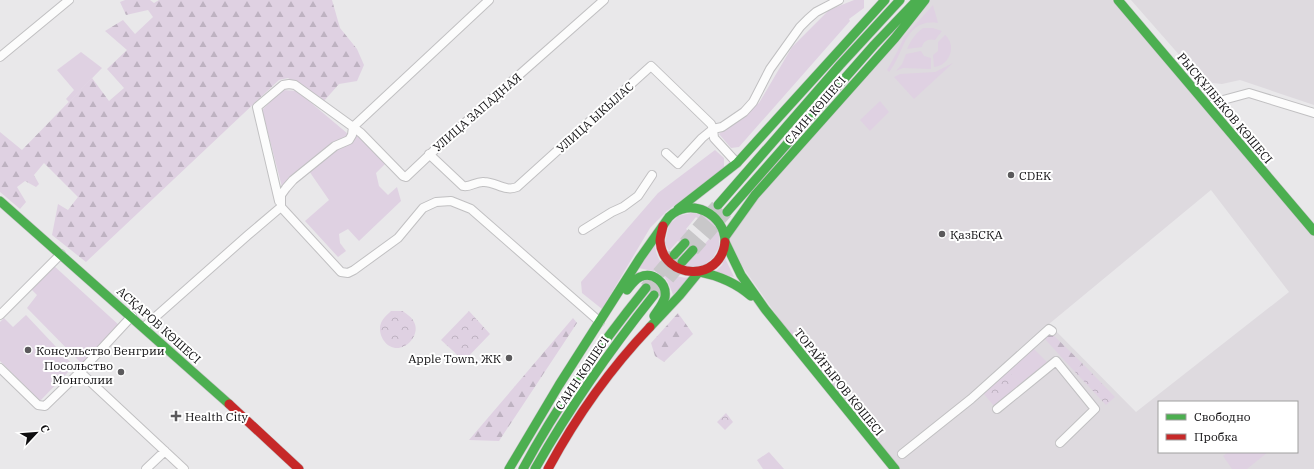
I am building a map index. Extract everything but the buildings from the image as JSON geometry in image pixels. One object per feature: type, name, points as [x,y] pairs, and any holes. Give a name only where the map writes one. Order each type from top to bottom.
[{"type":"street","points":[[0,57],[70,0]]},
{"type":"street","points":[[281,208],[281,195],[294,180],[335,146],[349,140],[352,135],[353,127],[489,0]]},
{"type":"street","name":"УЛИЦА ЗАПАДНАЯ","points":[[353,127],[362,133],[403,176],[406,177],[429,154],[604,0]]},
{"type":"street","points":[[666,153],[678,164],[702,138],[713,129],[722,127],[744,112],[752,102],[770,69],[800,27],[816,12],[839,0]]},
{"type":"street","name":"САИН КӨШЕСІ","points":[[670,217],[737,164],[885,0]]},
{"type":"street","points":[[718,205],[840,65],[900,0]]},
{"type":"street","points":[[727,212],[874,45],[917,0]]},
{"type":"street","name":"САИН КӨШЕСІ","points":[[638,339],[679,296],[699,272],[708,269],[717,262],[722,253],[725,239],[755,195],[895,38],[925,0]]},
{"type":"street","name":"РЫСҚҰЛБЕКОВ КӨШЕСІ","points":[[1118,0],[1314,231]]},
{"type":"street","name":"УЛИЦА ЫКЫЛАС","points":[[429,154],[463,186],[486,182],[508,189],[513,189],[550,159],[651,66],[711,124],[714,138],[737,164]]},
{"type":"street","points":[[353,127],[295,85],[283,85],[257,107],[281,208],[341,272],[348,273],[354,270],[398,238],[423,208],[436,202],[451,201],[471,209],[600,322]]},
{"type":"street","points":[[1208,106],[1223,100],[1249,94],[1314,113]]},
{"type":"street","points":[[583,230],[623,207],[638,196],[652,175]]},
{"type":"street","name":"АСҚАРОВ КӨШЕСІ","points":[[0,201],[132,316],[299,469]]},
{"type":"street","points":[[144,327],[248,235],[281,208]]},
{"type":"street","points":[[509,469],[540,415],[641,256],[674,213],[691,208],[702,209],[715,217],[723,229],[725,239],[741,275],[764,310]]},
{"type":"street","points":[[663,226],[660,244],[668,262],[674,267],[690,273],[709,273],[733,282],[742,288],[764,310]]},
{"type":"street","points":[[674,255],[685,243]]},
{"type":"street","points":[[682,262],[693,250]]},
{"type":"street","points":[[0,315],[61,254]]},
{"type":"street","points":[[548,469],[570,431],[601,384],[622,356],[638,339],[663,300],[665,294],[664,287],[657,278],[643,276],[639,278],[633,282],[600,322]]},
{"type":"street","name":"САИН КӨШЕСІ","points":[[523,469],[551,420],[598,349],[646,288]]},
{"type":"street","name":"САИН КӨШЕСІ","points":[[536,469],[573,405],[606,356],[654,295]]},
{"type":"street","name":"ТОРАЙҒЫРОВ КӨШЕСІ","points":[[764,310],[895,469]]},
{"type":"street","points":[[0,368],[38,405],[45,406],[80,372],[132,316]]},
{"type":"street","points":[[902,454],[971,399],[1049,329],[1052,331]]},
{"type":"street","points":[[997,410],[1056,361],[1096,409],[1060,443]]},
{"type":"street","points":[[80,372],[184,469]]},
{"type":"street","points":[[146,469],[165,451]]},
{"type":"shaded area","name":"ҚазБСҚА","points":[[925,0],[1118,0],[1314,231],[1314,469],[895,469],[821,378],[725,242],[730,230]],"holes":[[[1211,190],[1289,292],[1136,412],[1049,324]]]},
{"type":"shaded area","points":[[1131,0],[1314,0],[1314,105],[1240,80],[1222,84],[1203,82]]},
{"type":"green space","points":[[125,0],[150,0],[154,3],[159,0],[332,0],[340,28],[357,49],[364,65],[357,81],[339,84],[324,101],[288,78],[279,80],[86,262],[52,235],[58,204],[68,210],[78,197],[44,163],[34,175],[39,184],[36,187],[25,181],[17,187],[26,202],[20,209],[0,192],[0,132],[22,150],[92,78],[109,101],[124,88],[107,69],[127,50],[105,31],[123,20],[135,34],[153,17],[148,10],[126,15],[120,2]]},
{"type":"green space","points":[[854,0],[864,0],[864,8],[849,19],[850,21],[739,147],[731,148],[719,134],[759,103],[792,47],[829,10]]},
{"type":"green space","points":[[933,5],[938,23],[927,23],[918,26],[912,31],[889,72],[887,70],[904,37]]},
{"type":"green space","points":[[923,28],[933,28],[942,31],[935,40],[927,40],[922,47],[907,49],[914,37]]},
{"type":"green space","points":[[945,35],[951,44],[950,54],[944,63],[940,66],[934,67],[933,55],[938,51],[938,42]]},
{"type":"green space","points":[[921,51],[924,56],[931,58],[931,69],[903,68],[896,71],[902,64],[906,54]]},
{"type":"green space","points":[[81,52],[102,68],[69,102],[66,99],[74,90],[57,70]]},
{"type":"green space","points":[[953,63],[914,99],[894,77],[900,74],[935,72]]},
{"type":"green space","points":[[282,90],[297,91],[348,134],[359,134],[386,163],[376,173],[379,186],[388,195],[397,187],[401,201],[359,241],[348,229],[339,234],[340,243],[346,251],[338,257],[305,221],[329,200],[309,171],[282,187],[262,110]]},
{"type":"green space","points":[[880,101],[889,112],[870,131],[860,120]]},
{"type":"green space","points":[[715,150],[724,158],[724,167],[667,211],[650,228],[602,309],[582,293],[581,282],[658,193]]},
{"type":"green space","points":[[691,213],[703,215],[713,223],[719,234],[719,247],[713,258],[703,266],[691,268],[673,260],[665,243],[669,225],[678,216]],"holes":[[[696,217],[714,233],[704,245],[686,229]],[[678,241],[694,255],[669,251]]]},
{"type":"green space","points":[[655,245],[658,258],[666,269],[678,276],[691,277],[673,295],[668,282],[662,275],[657,272],[638,268]]},
{"type":"green space","points":[[725,258],[734,277],[714,273],[722,265]]},
{"type":"green space","points":[[53,265],[120,326],[82,364],[27,308],[37,295],[30,288]]},
{"type":"green space","points":[[391,311],[403,311],[414,322],[416,331],[409,343],[397,348],[389,346],[386,343],[380,331],[381,323]]},
{"type":"green space","points":[[469,311],[490,334],[464,361],[441,340]]},
{"type":"green space","points":[[678,313],[693,334],[664,362],[655,356],[651,343]]},
{"type":"green space","points":[[26,315],[74,366],[40,401],[0,361],[0,322],[4,318],[13,327]]},
{"type":"green space","points":[[573,318],[577,323],[499,441],[469,440]]},
{"type":"green space","points":[[791,329],[854,406],[850,409],[788,332]]},
{"type":"green space","points":[[1049,331],[1083,364],[1075,372],[1043,337]]},
{"type":"green space","points":[[1032,347],[1047,362],[1021,384],[1007,370]]},
{"type":"green space","points":[[1083,364],[1115,397],[1106,405],[1075,372]]},
{"type":"green space","points":[[1007,370],[1021,384],[994,406],[983,393]]},
{"type":"green space","points":[[726,413],[733,422],[725,430],[717,422]]},
{"type":"green space","points":[[769,452],[784,469],[763,469],[757,460]]},
{"type":"green space","points":[[1227,453],[1267,453],[1247,469],[1232,469],[1223,456]]},
{"type":"tunnel","points":[[685,243],[717,206]]},
{"type":"tunnel","points":[[693,250],[726,212]]},
{"type":"tunnel","points":[[646,288],[674,255]]},
{"type":"tunnel","points":[[656,293],[682,262]]},
{"type":"traffic: fast","points":[[678,209],[737,163],[885,0]]},
{"type":"traffic: fast","points":[[718,205],[840,65],[900,0]]},
{"type":"traffic: fast","points":[[727,212],[874,45],[917,0]]},
{"type":"traffic: fast","points":[[725,237],[755,195],[895,38],[925,0]]},
{"type":"traffic: fast","points":[[1118,0],[1314,231]]},
{"type":"traffic: fast","points":[[0,201],[229,404]]},
{"type":"traffic: fast","points":[[509,469],[559,385],[640,258],[669,217],[677,211],[687,208],[696,208],[705,211],[713,216],[719,223],[725,242]]},
{"type":"traffic: fast","points":[[725,242],[741,275],[765,309],[895,469]]},
{"type":"traffic: fast","points":[[674,255],[685,243]]},
{"type":"traffic: fast","points":[[682,262],[693,250]]},
{"type":"traffic: fast","points":[[700,272],[740,287],[751,296]]},
{"type":"traffic: fast","points":[[650,327],[698,273]]},
{"type":"traffic: fast","points":[[627,290],[640,277],[650,276],[658,280],[664,287],[665,297],[662,305],[654,316]]},
{"type":"traffic: fast","points":[[523,469],[565,398],[612,331],[646,288]]},
{"type":"traffic: fast","points":[[535,469],[562,423],[591,379],[654,295]]},
{"type":"traffic: jam","points":[[663,226],[660,241],[663,254],[671,263],[681,269],[692,272],[703,270],[714,265],[721,255],[725,242]]},
{"type":"traffic: jam","points":[[548,469],[570,431],[594,395],[607,377],[650,327]]},
{"type":"traffic: jam","points":[[229,404],[299,469]]},
{"type":"place","name":"CDEK","points":[[1011,175]]},
{"type":"place","name":"ҚазБСҚА","points":[[942,234]]},
{"type":"place","name":"Консульство Венгрии","points":[[28,350]]},
{"type":"place","name":"Apple Town, ЖК","points":[[509,358]]},
{"type":"place","name":"Посольство Монголии","points":[[121,372]]},
{"type":"place","name":"Health City","points":[[176,416]]}]
